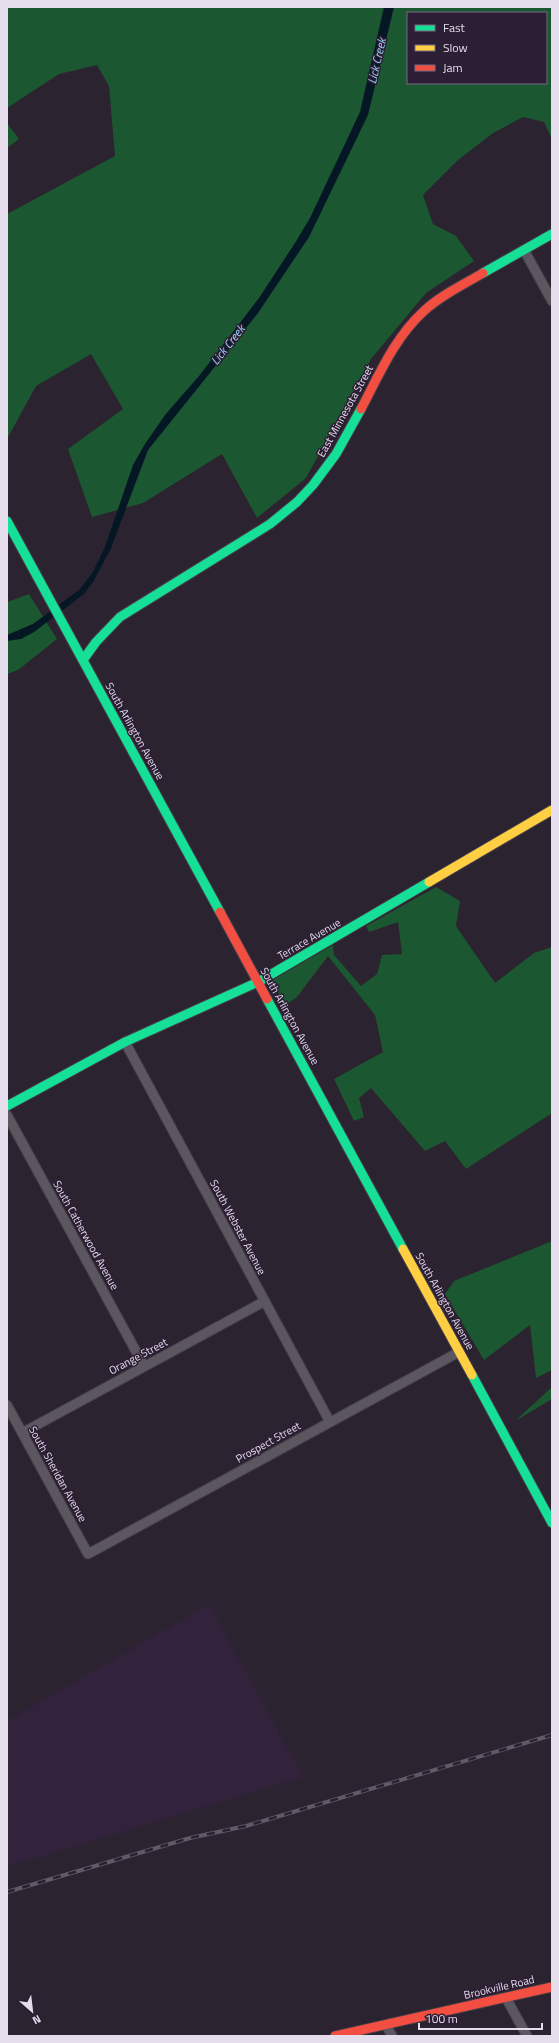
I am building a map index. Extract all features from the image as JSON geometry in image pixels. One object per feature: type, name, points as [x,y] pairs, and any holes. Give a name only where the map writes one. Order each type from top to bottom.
[{"type":"main road","name":"East Minnesota Street","points":[[83,660],[96,642],[120,617],[270,524],[288,510],[313,485],[336,454],[391,352],[408,328],[424,311],[442,297],[552,234]]},
{"type":"main road","name":"South Arlington Avenue","points":[[7,521],[552,1523]]},
{"type":"main road","name":"Terrace Avenue","points":[[7,1106],[125,1042],[258,982],[552,810]]},
{"type":"main road","name":"Brookville Road","points":[[339,2036],[552,1987]]},
{"type":"street","points":[[524,250],[552,301]]},
{"type":"street","name":"South Webster Avenue","points":[[125,1042],[330,1422]]},
{"type":"street","name":"South Catherwood Avenue","points":[[7,1115],[144,1366]]},
{"type":"street","name":"Orange Street","points":[[22,1433],[265,1301]]},
{"type":"street","name":"Prospect Street","points":[[88,1554],[459,1352]]},
{"type":"street","name":"South Sheridan Avenue","points":[[7,1405],[88,1554]]},
{"type":"street","points":[[506,1998],[527,2036]]},
{"type":"street","points":[[386,2025],[392,2036]]},
{"type":"shaded area","points":[[209,1604],[303,1777],[7,1867],[7,1721]]},
{"type":"green space","points":[[7,7],[552,7],[552,139],[544,122],[523,117],[493,133],[458,160],[423,195],[433,224],[456,236],[474,261],[426,293],[371,359],[306,478],[257,518],[222,454],[143,503],[92,517],[68,449],[123,409],[91,354],[36,386],[7,439],[7,214],[115,156],[109,86],[97,65],[59,74],[7,108]]},
{"type":"green space","points":[[7,123],[19,139],[7,148]]},
{"type":"green space","points":[[29,594],[57,639],[18,670],[7,674],[7,602]]},
{"type":"green space","points":[[436,887],[460,901],[456,926],[495,983],[534,953],[552,947],[552,1113],[466,1169],[445,1141],[425,1151],[371,1088],[359,1098],[364,1117],[354,1121],[334,1079],[383,1052],[375,1015],[328,956],[297,997],[286,1005],[271,981],[333,945],[334,955],[361,986],[377,974],[382,955],[402,954],[398,922],[369,932],[366,926]]},
{"type":"green space","points":[[552,1241],[552,1370],[536,1378],[530,1325],[484,1360],[445,1294],[454,1281]]},
{"type":"green space","points":[[552,1387],[552,1399],[515,1421]]},
{"type":"water","name":"Lick Creek","points":[[384,7],[394,7],[368,115],[309,237],[258,313],[148,450],[111,548],[93,582],[84,594],[34,632],[21,639],[7,641],[7,635],[33,624],[79,590],[93,572],[105,547],[133,465],[145,444],[165,415],[199,376],[259,298],[310,218],[360,112]]},
{"type":"railway","points":[[7,1892],[190,1838],[246,1826],[552,1735]]},
{"type":"traffic: fast","points":[[483,273],[552,234]]},
{"type":"traffic: fast","points":[[83,660],[96,642],[120,617],[270,524],[297,502],[313,485],[336,454],[361,409]]},
{"type":"traffic: fast","points":[[7,521],[220,912]]},
{"type":"traffic: fast","points":[[7,1106],[125,1042],[258,982],[429,882]]},
{"type":"traffic: fast","points":[[267,999],[403,1249]]},
{"type":"traffic: fast","points":[[472,1375],[552,1523]]},
{"type":"traffic: slow","points":[[429,882],[552,810]]},
{"type":"traffic: slow","points":[[403,1249],[472,1375]]},
{"type":"traffic: jam","points":[[361,409],[388,357],[404,332],[431,305],[452,290],[483,273]]},
{"type":"traffic: jam","points":[[220,912],[267,999]]},
{"type":"traffic: jam","points":[[335,2036],[552,1987]]}]
